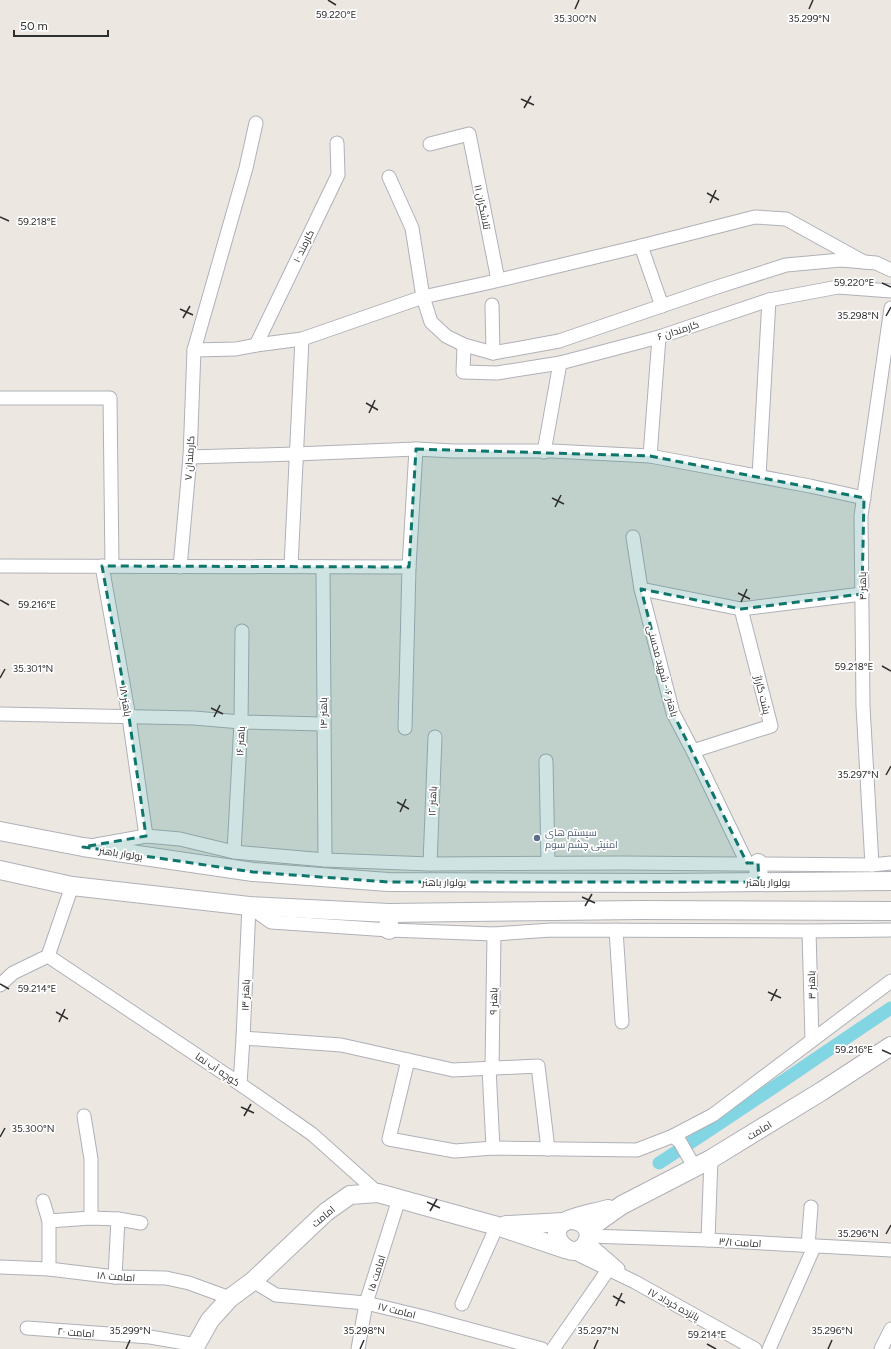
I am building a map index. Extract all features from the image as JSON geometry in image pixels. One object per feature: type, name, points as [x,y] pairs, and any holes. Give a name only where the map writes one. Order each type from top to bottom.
[{"type":"main road","name":"بولوار باهنر","points":[[0,831],[83,847],[253,872],[388,882],[665,883],[891,881]]},
{"type":"main road","points":[[753,863],[760,882]]},
{"type":"main road","points":[[0,870],[72,886],[389,921],[641,910],[891,911]]},
{"type":"main road","points":[[640,883],[644,889],[645,896],[641,910]]},
{"type":"main road","points":[[665,883],[661,896],[665,910]]},
{"type":"main road","name":"امامت","points":[[588,1236],[622,1205],[691,1161],[711,1159],[822,1091],[891,1046]]},
{"type":"main road","name":"امامت","points":[[196,1347],[210,1320],[230,1298],[253,1281],[326,1212],[350,1195],[378,1193],[497,1226],[568,1250]]},
{"type":"main road","name":"امامت","points":[[497,1226],[567,1221],[622,1205]]},
{"type":"main road","points":[[577,1220],[584,1223],[588,1236],[583,1247],[578,1250],[568,1250],[559,1244],[557,1236],[559,1228],[567,1221],[577,1220]]},
{"type":"street","name":"کارمندان ۷","points":[[180,567],[190,457],[194,350],[246,168],[256,123]]},
{"type":"street","name":"تلاشگران ۱۱","points":[[430,144],[468,134],[498,280]]},
{"type":"street","name":"کارمند ۱۰","points":[[256,345],[338,175],[337,143]]},
{"type":"street","points":[[389,177],[412,228],[423,297],[431,322],[446,336],[464,345],[493,352],[559,341],[786,265],[841,260],[876,264],[891,270]]},
{"type":"street","points":[[194,350],[236,349],[302,339],[423,297],[642,246],[756,217],[786,219],[864,262]]},
{"type":"street","points":[[642,246],[662,306]]},
{"type":"street","name":"کارمندان ۶","points":[[464,345],[463,372],[497,373],[560,363],[659,337],[769,300],[838,287],[891,291]]},
{"type":"street","points":[[759,476],[769,300]]},
{"type":"street","points":[[492,305],[493,352]]},
{"type":"street","name":"باهنر ۴","points":[[872,865],[863,706],[862,516],[891,308]]},
{"type":"street","points":[[650,456],[659,337]]},
{"type":"street","points":[[291,566],[295,454],[302,339]]},
{"type":"street","points":[[544,452],[560,363]]},
{"type":"street","name":"باهنر ۱۸","points":[[0,398],[110,398],[107,566],[146,836]]},
{"type":"street","points":[[190,457],[416,449],[650,456],[759,476],[864,498]]},
{"type":"street","points":[[405,728],[409,567],[416,449]]},
{"type":"street","name":"باهنر ۶ - شهید محسنی","points":[[633,537],[641,589],[673,713],[753,863]]},
{"type":"street","points":[[0,566],[409,567]]},
{"type":"street","name":"باهنر ۱۴","points":[[323,567],[325,860]]},
{"type":"street","points":[[641,589],[741,609],[862,594]]},
{"type":"street","name":"پشت گاراژ","points":[[693,751],[771,726],[741,609]]},
{"type":"street","name":"باهنر ۱۶","points":[[234,852],[241,722],[242,631]]},
{"type":"street","points":[[0,714],[194,718],[241,722],[323,724]]},
{"type":"street","name":"باهنر ۱۲","points":[[430,864],[435,737]]},
{"type":"street","points":[[546,761],[548,863]]},
{"type":"street","points":[[83,847],[146,836],[180,839],[234,852],[325,860],[430,864],[753,863],[872,865],[891,863]]},
{"type":"street","points":[[0,985],[13,973],[48,956],[72,886]]},
{"type":"street","name":"باهنر ۱۳","points":[[240,1084],[249,906]]},
{"type":"street","points":[[389,921],[494,934],[551,930],[891,930]]},
{"type":"street","points":[[616,930],[622,1022]]},
{"type":"street","name":"باهنر ۳","points":[[809,931],[812,1040]]},
{"type":"street","name":"باهنر ۹","points":[[493,1148],[491,1068],[494,934]]},
{"type":"street","name":"کوچه آب نما","points":[[48,956],[240,1084],[312,1134],[378,1193]]},
{"type":"street","points":[[408,1060],[389,1140],[455,1151],[493,1148],[637,1150],[677,1139],[713,1115],[891,981]]},
{"type":"street","points":[[243,1038],[341,1045],[453,1070],[538,1066],[548,1149]]},
{"type":"street","points":[[84,1116],[91,1159],[91,1218]]},
{"type":"street","points":[[677,1139],[691,1161]]},
{"type":"street","points":[[708,1240],[711,1159]]},
{"type":"street","name":"امامت ۱۵","points":[[358,1349],[366,1303],[399,1199]]},
{"type":"street","points":[[43,1201],[49,1221],[49,1269]]},
{"type":"street","points":[[769,1349],[811,1246],[811,1207]]},
{"type":"street","points":[[49,1221],[91,1218],[118,1219],[141,1223]]},
{"type":"street","points":[[115,1277],[118,1219]]},
{"type":"street","points":[[462,1304],[497,1226]]},
{"type":"street","name":"امامت ۳/۱","points":[[588,1236],[708,1240],[891,1250]]},
{"type":"street","name":"پانزده خرداد ۱۷","points":[[588,1236],[636,1282]]},
{"type":"street","name":"پانزده خرداد ۱۷","points":[[568,1250],[636,1282],[755,1349]]},
{"type":"street","name":"امامت ۱۸","points":[[0,1267],[49,1269],[115,1277],[166,1278],[189,1283],[230,1298]]},
{"type":"street","points":[[554,1349],[608,1270]]},
{"type":"street","name":"امامت ۱۷","points":[[253,1281],[276,1295],[366,1303],[505,1338],[542,1349]]},
{"type":"street","name":"امامت ۲۰","points":[[27,1328],[150,1337],[196,1347]]},
{"type":"street","points":[[882,1349],[891,1329]]},
{"type":"highlighted area","points":[[416,449],[650,456],[864,498],[862,594],[741,609],[641,589],[673,713],[747,863],[758,863],[759,882],[388,882],[253,872],[83,847],[146,836],[129,717],[102,566],[409,567]]},
{"type":"waterway","points":[[659,1163],[891,1008]]},
{"type":"place","name":"سیستم های امنیتی چشم سوم","points":[[537,838]]}]
